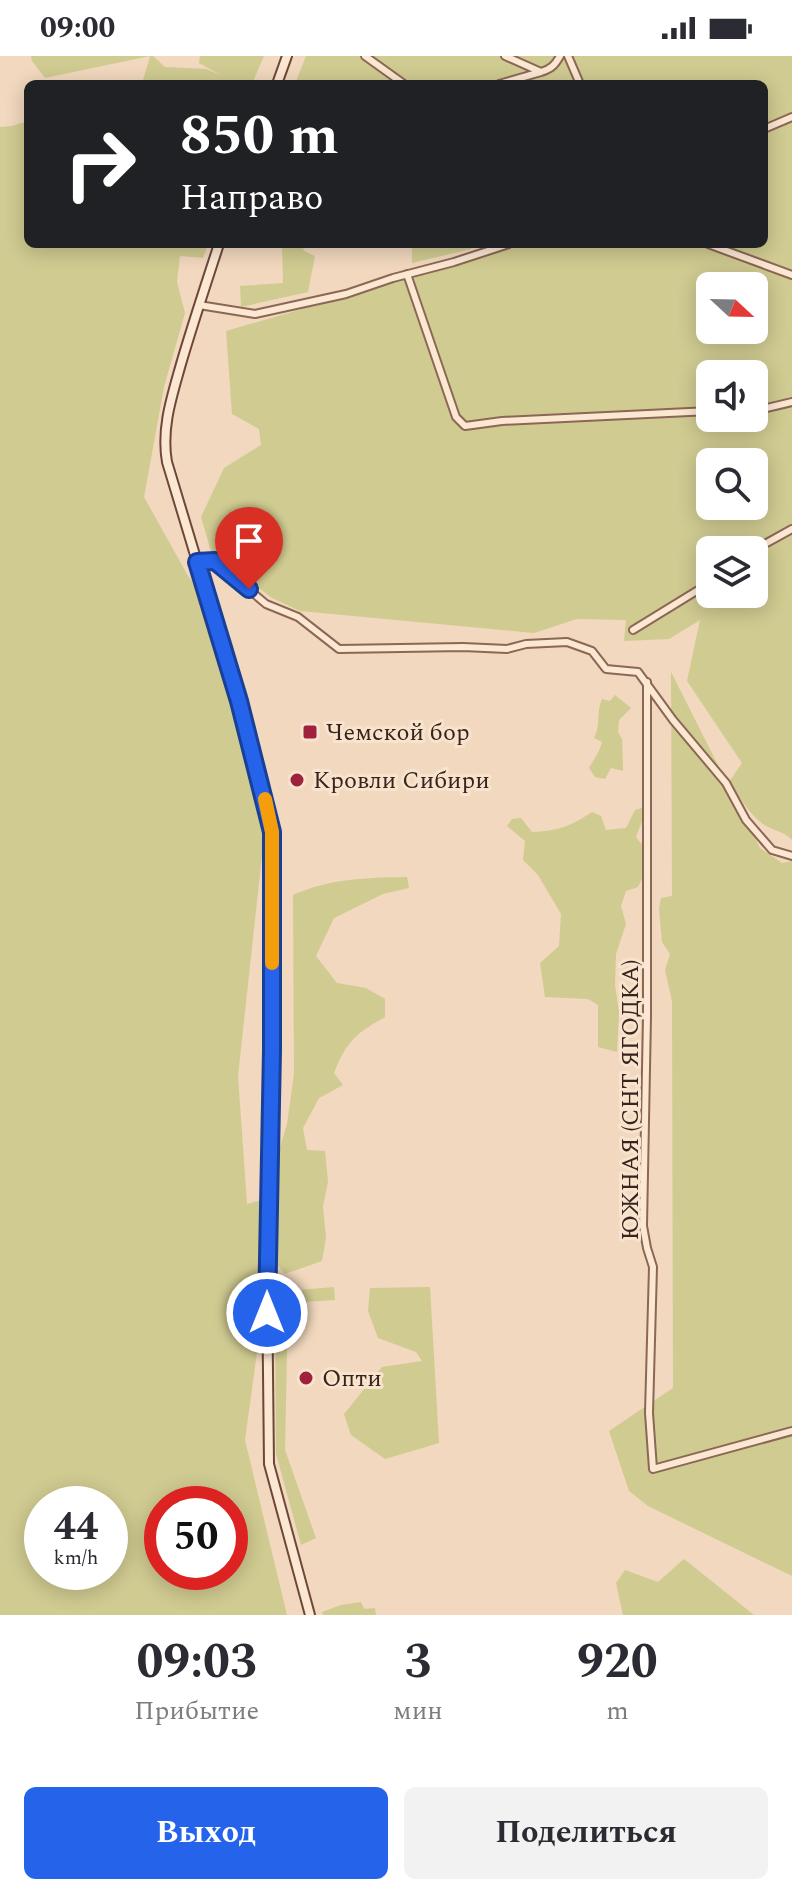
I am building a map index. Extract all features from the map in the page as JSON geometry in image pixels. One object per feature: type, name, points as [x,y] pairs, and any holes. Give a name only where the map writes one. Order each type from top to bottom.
[{"type":"main road","points":[[278,80],[287,56]]},
{"type":"main road","points":[[218,248],[169,410],[164,446],[239,701],[272,832],[272,1050],[267,1282],[269,1464],[310,1615]]},
{"type":"street","points":[[365,56],[398,80]]},
{"type":"street","points":[[505,56],[541,72]]},
{"type":"street","points":[[513,80],[550,69],[560,56]]},
{"type":"street","points":[[568,56],[578,80]]},
{"type":"street","points":[[768,127],[792,117]]},
{"type":"street","points":[[199,305],[255,314],[346,294],[495,248]]},
{"type":"street","points":[[719,248],[792,275]]},
{"type":"street","points":[[407,274],[456,417],[465,426],[502,421],[696,412]]},
{"type":"street","points":[[768,408],[792,402]]},
{"type":"street","points":[[768,542],[792,529]]},
{"type":"street","points":[[197,562],[215,561],[266,604],[298,617],[339,649],[507,649],[526,644],[567,642],[592,651],[606,669],[638,672],[726,783],[746,820],[772,850],[792,856]]},
{"type":"street","points":[[633,630],[696,591]]},
{"type":"street","name":"ЮЖНАЯ (СНТ ЯГОДКА)","points":[[647,682],[647,1016],[643,1226],[653,1267],[649,1413],[653,1469],[792,1431]]},
{"type":"shaded area","points":[[31,56],[150,56],[45,78]]},
{"type":"shaded area","points":[[150,56],[165,67],[206,69],[221,75],[199,63],[200,56],[264,56],[254,80],[143,80]]},
{"type":"shaded area","points":[[306,56],[792,56],[792,840],[758,820],[729,782],[742,763],[687,681],[700,620],[669,639],[624,641],[626,620],[577,619],[534,633],[300,611],[272,598],[211,551],[201,517],[224,468],[261,445],[259,429],[232,414],[226,331],[512,248],[768,248],[768,80],[297,80]]},
{"type":"shaded area","points":[[24,122],[24,248],[207,248],[203,258],[180,256],[177,282],[185,313],[164,387],[144,497],[187,574],[231,638],[270,782],[238,1076],[247,1204],[275,1196],[275,1164],[287,1124],[294,1074],[293,895],[335,882],[363,879],[407,877],[409,888],[383,894],[334,918],[316,956],[337,983],[366,988],[385,999],[385,1017],[366,1028],[348,1046],[334,1073],[343,1085],[319,1098],[303,1128],[307,1150],[325,1151],[328,1182],[323,1206],[326,1238],[322,1261],[285,1274],[274,1261],[273,1235],[245,1440],[287,1615],[0,1615],[0,127]]},
{"type":"shaded area","points":[[282,248],[303,248],[315,256],[308,292],[241,307],[240,286],[283,283]]},
{"type":"shaded area","points":[[412,248],[471,248],[471,249],[412,263]]},
{"type":"shaded area","points":[[671,672],[760,848],[782,863],[792,861],[792,1576],[648,1506],[629,1491],[609,1431],[673,1388],[672,1001],[665,970],[670,954],[662,942],[659,909],[661,898],[672,896]]},
{"type":"shaded area","points":[[615,695],[631,708],[619,720],[623,771],[611,768],[605,779],[595,777],[589,768],[602,742],[594,738],[600,704],[602,699],[610,701]]},
{"type":"shaded area","points":[[642,808],[644,816],[636,837],[643,846],[645,873],[638,887],[626,891],[621,906],[626,924],[616,954],[615,985],[619,1012],[617,1052],[598,1047],[598,1005],[588,999],[545,997],[540,963],[559,946],[561,914],[538,875],[523,860],[525,841],[507,826],[512,819],[521,818],[532,832],[557,829],[592,812],[601,816],[606,830],[626,828],[635,810]]},
{"type":"shaded area","points":[[334,1287],[335,1300],[288,1303],[285,1450],[316,1538],[301,1545],[276,1454],[275,1292]]},
{"type":"shaded area","points":[[430,1287],[439,1443],[385,1459],[351,1435],[344,1414],[382,1367],[422,1361],[416,1352],[378,1338],[368,1311],[370,1288]]},
{"type":"shaded area","points":[[684,1559],[754,1615],[623,1615],[616,1583],[625,1570],[658,1582]]},
{"type":"shaded area","points":[[361,1602],[364,1609],[375,1608],[376,1615],[323,1615],[322,1612],[341,1605]]},
{"type":"slow traffic","points":[[265,799],[272,832],[272,963]]},
{"type":"place","name":"Чемской бор","points":[[310,732]]},
{"type":"place","name":"Кровли Сибири","points":[[297,780]]},
{"type":"place","name":"Опти","points":[[306,1378]]},
{"type":"route","points":[[249,589],[215,561],[197,562],[239,701],[272,832],[267,1313]]}]
